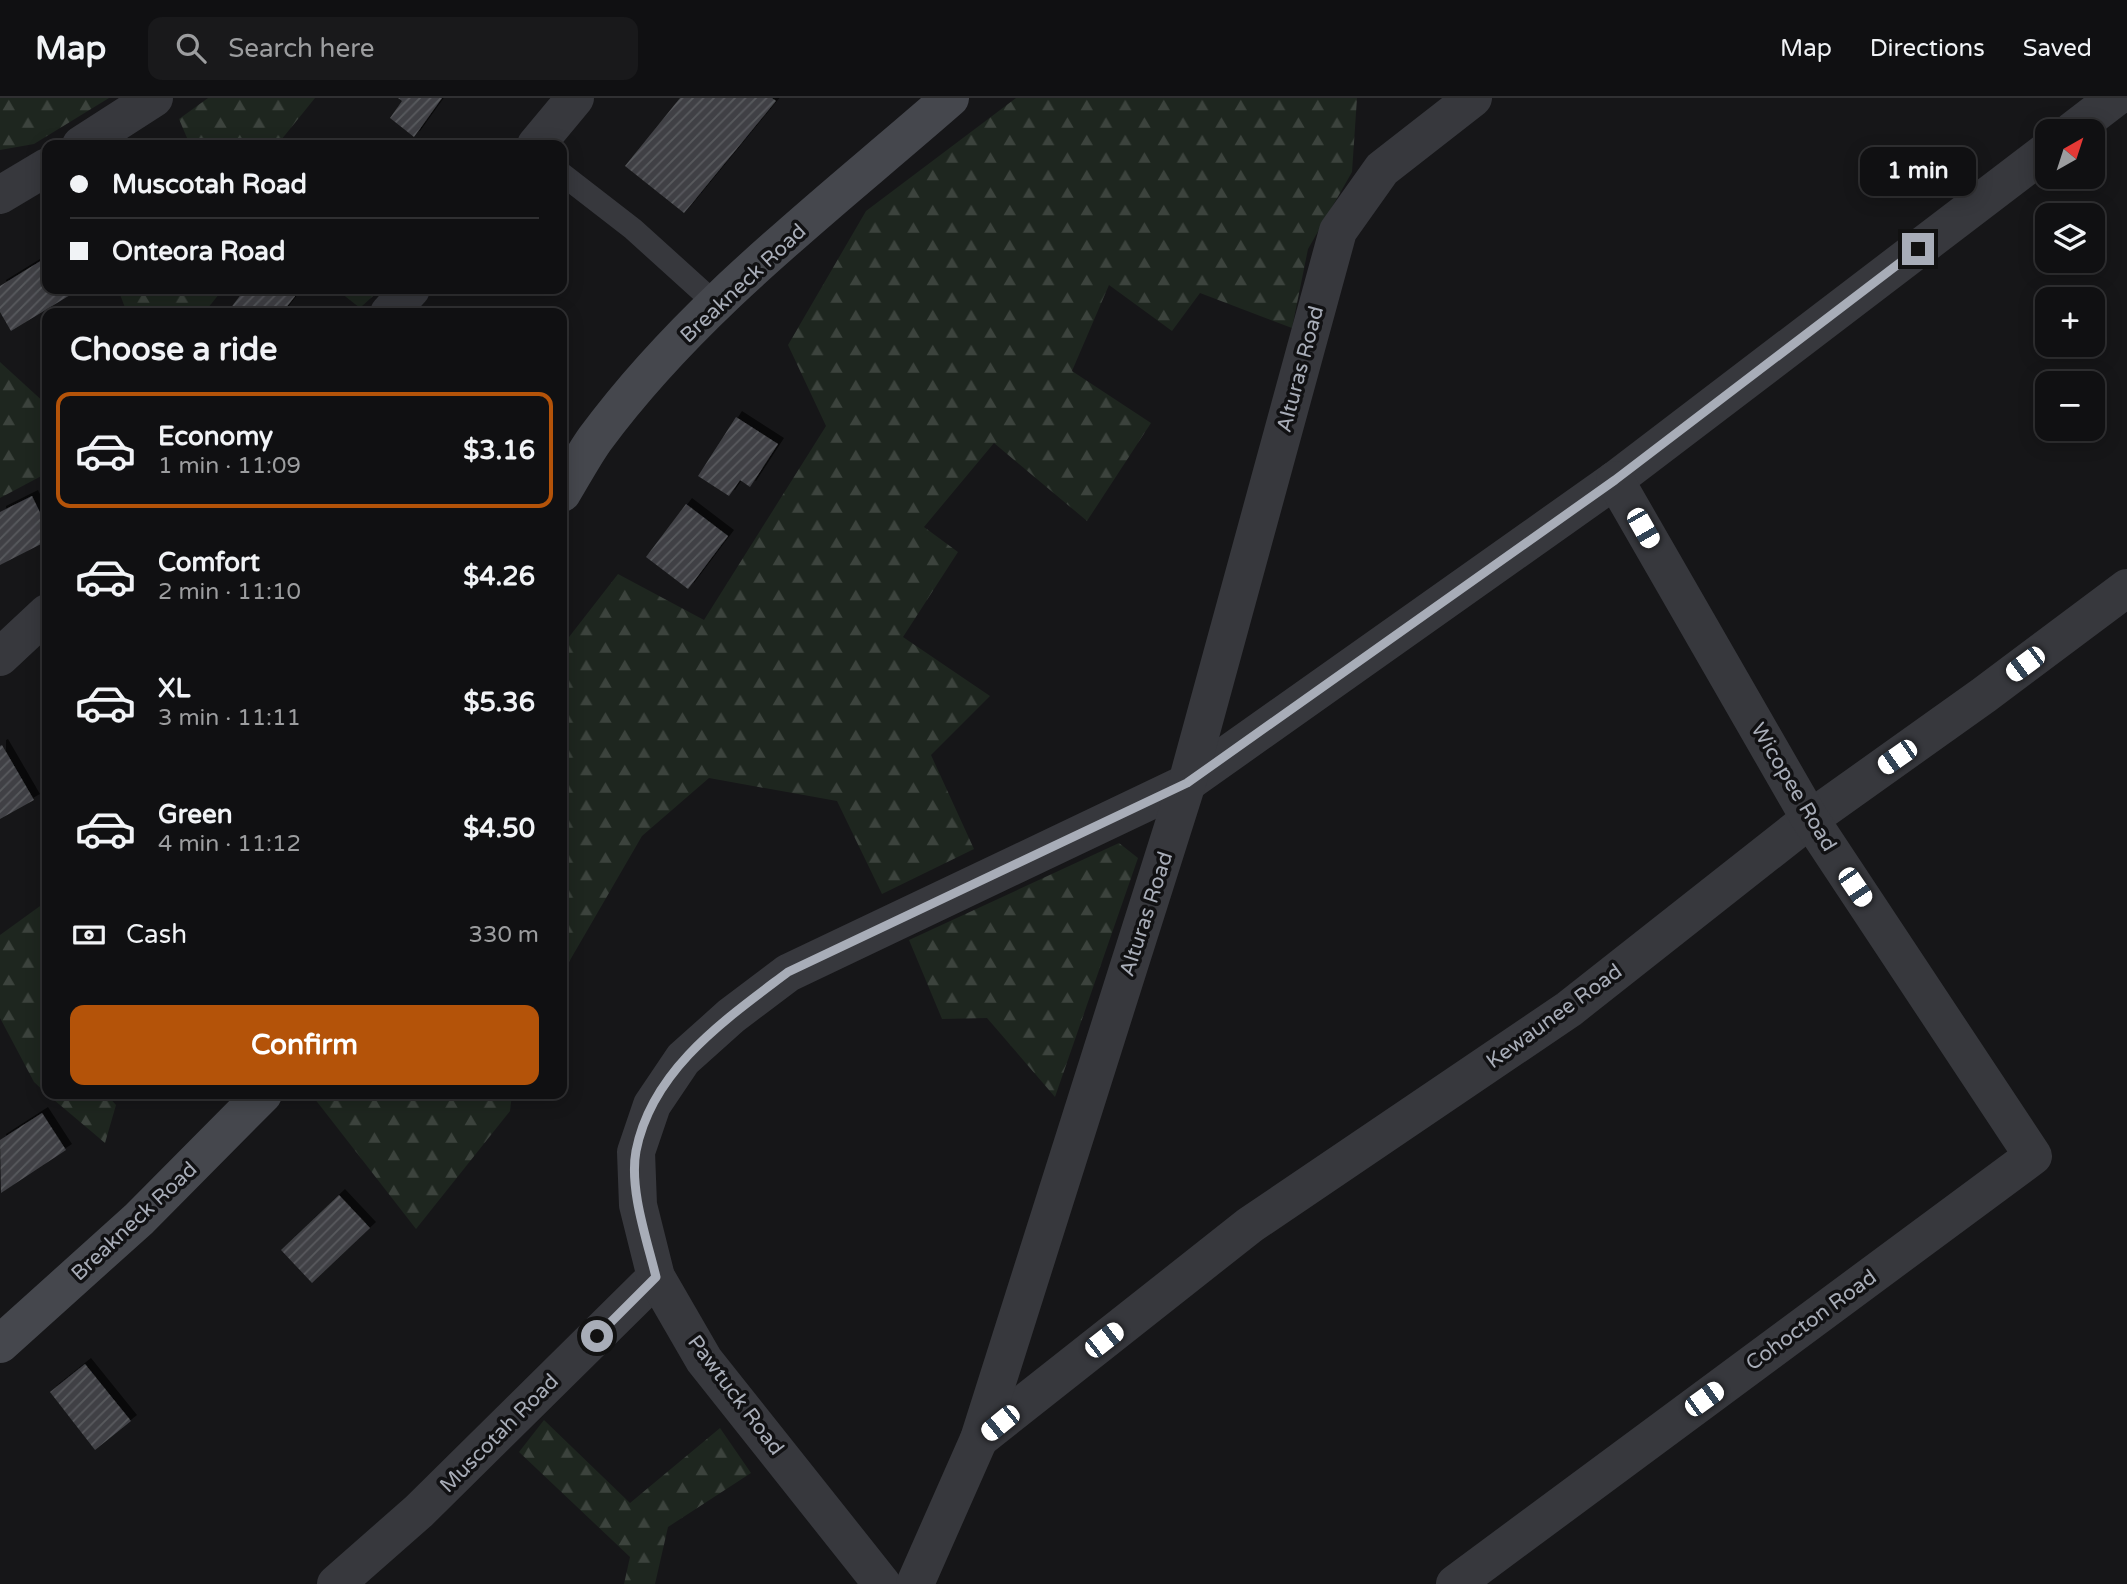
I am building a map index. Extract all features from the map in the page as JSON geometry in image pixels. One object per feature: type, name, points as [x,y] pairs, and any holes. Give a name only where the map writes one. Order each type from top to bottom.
[{"type":"street","points":[[88,140],[154,98]]},
{"type":"street","points":[[540,140],[575,98]]},
{"type":"street","name":"Breakneck Road","points":[[567,485],[594,440],[653,368],[716,305],[950,98]]},
{"type":"street","name":"Alturas Road","points":[[915,1584],[979,1440],[1187,783],[1338,231],[1382,169],[1474,98]]},
{"type":"street","points":[[2088,119],[2115,98]]},
{"type":"street","name":"Pawtuck Road","points":[[882,1584],[704,1360],[656,1277],[638,1205],[636,1152],[652,1105],[683,1059],[731,1016],[788,972],[1187,783],[1615,480],[2035,160]]},
{"type":"street","points":[[0,195],[42,170]]},
{"type":"street","points":[[394,308],[406,294]]},
{"type":"street","name":"Wicopee Road","points":[[1615,480],[1810,819],[2033,1156]]},
{"type":"street","name":"Kewaunee Road","points":[[979,1440],[1250,1225],[1569,1009],[1810,819],[1984,695],[2127,588]]},
{"type":"street","points":[[0,657],[42,617]]},
{"type":"street","name":"Breakneck Road","points":[[0,1344],[139,1219],[258,1099]]},
{"type":"street","name":"Cohocton Road","points":[[1455,1584],[2033,1156]]},
{"type":"street","name":"Muscotah Road","points":[[336,1584],[419,1511],[656,1277]]},
{"type":"lane","points":[[567,178],[633,229],[716,305]]},
{"type":"green space","points":[[0,98],[109,98],[34,144],[0,150]]},
{"type":"green space","points":[[208,98],[315,98],[281,140],[188,140],[179,119]]},
{"type":"green space","points":[[1016,98],[1357,98],[1352,172],[1308,249],[1292,328],[1200,293],[1172,331],[1109,285],[1072,371],[1151,423],[1087,521],[994,443],[924,527],[958,552],[903,637],[990,696],[931,755],[974,849],[882,894],[837,801],[709,778],[642,836],[567,965],[567,640],[618,574],[704,620],[826,426],[788,345],[866,211]]},
{"type":"green space","points":[[120,294],[219,294],[208,308],[125,308]]},
{"type":"green space","points":[[342,294],[374,295],[360,308]]},
{"type":"green space","points":[[0,362],[42,400],[42,476],[0,498]]},
{"type":"green space","points":[[1119,843],[1138,858],[1055,1097],[987,1018],[942,1019],[909,940]]},
{"type":"green space","points":[[42,905],[42,1089],[34,1082],[0,1018],[0,935]]},
{"type":"green space","points":[[53,1099],[111,1099],[116,1105],[105,1143]]},
{"type":"green space","points":[[315,1099],[511,1099],[510,1111],[416,1229]]},
{"type":"green space","points":[[544,1420],[630,1503],[720,1428],[751,1473],[668,1527],[655,1584],[624,1584],[630,1557],[519,1452]]},
{"type":"building","points":[[398,98],[442,98],[414,137],[390,118],[402,101]]},
{"type":"building","points":[[680,98],[772,98],[776,101],[684,213],[625,166]]},
{"type":"building","points":[[42,260],[42,294],[72,294],[49,308],[42,308],[42,312],[11,331],[0,312],[0,286]]},
{"type":"building","points":[[241,294],[297,294],[286,308],[231,308]]},
{"type":"building","points":[[736,417],[778,444],[750,487],[740,480],[729,496],[698,476]]},
{"type":"building","points":[[32,496],[42,517],[42,544],[0,565],[0,512]]},
{"type":"building","points":[[686,504],[728,536],[688,589],[646,557]]},
{"type":"building","points":[[2,745],[34,800],[0,819],[0,746]]},
{"type":"building","points":[[42,1113],[66,1150],[1,1193],[0,1140]]},
{"type":"building","points":[[339,1195],[370,1228],[312,1283],[281,1250]]},
{"type":"building","points":[[85,1364],[131,1421],[95,1450],[50,1392]]},
{"type":"route","points":[[597,1336],[656,1277],[638,1205],[636,1152],[652,1105],[683,1059],[731,1016],[788,972],[1187,783],[1615,480],[1918,249]]}]
